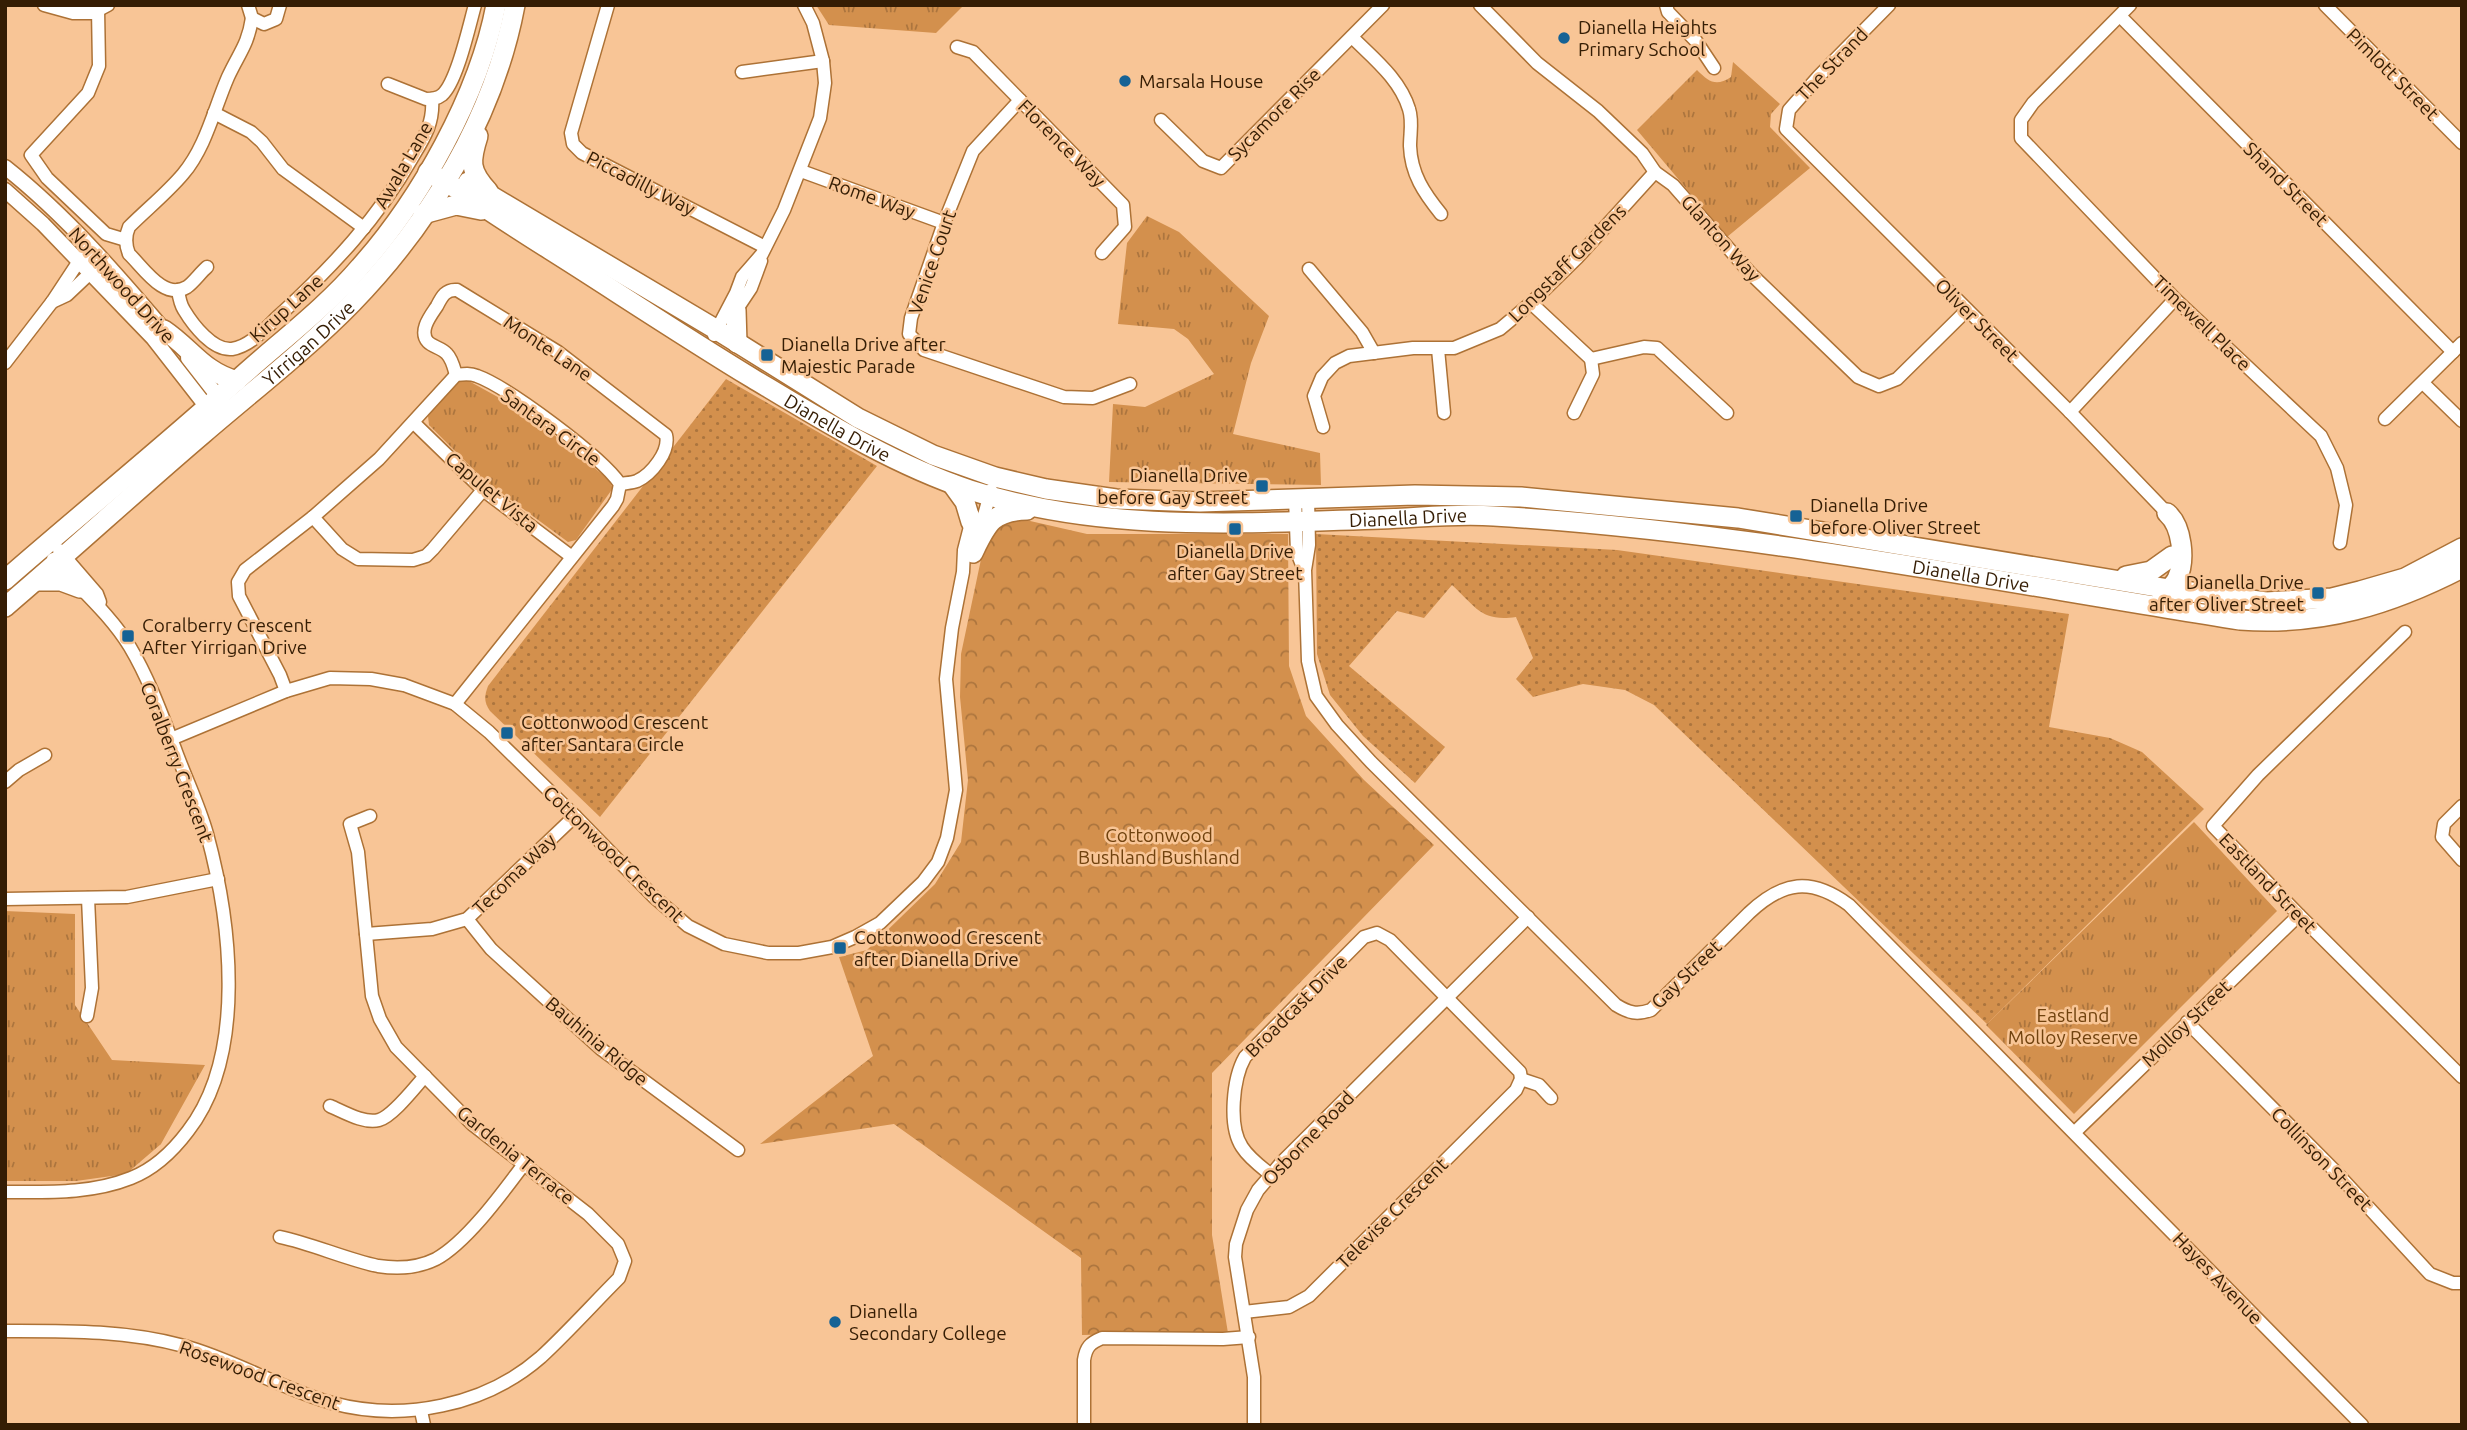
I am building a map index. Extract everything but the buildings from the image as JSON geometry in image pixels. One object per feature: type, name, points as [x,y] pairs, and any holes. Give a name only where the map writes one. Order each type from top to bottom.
[{"type":"main road","name":"Yirrigan Drive","points":[[5,580],[46,544],[350,305],[385,267],[423,214],[485,44],[496,5]]},
{"type":"main road","name":"Yirrigan Drive","points":[[5,607],[61,560],[219,410],[237,380],[360,268],[404,209],[439,172],[486,102],[503,56],[515,5]]},
{"type":"main road","points":[[493,205],[473,169],[471,156],[501,79],[503,56]]},
{"type":"main road","name":"Dianella Drive","points":[[439,172],[725,335],[858,418],[987,485],[1042,510],[1121,520],[1192,522],[1467,515],[1567,521],[1738,538],[2262,622],[2315,620],[2393,600],[2462,568]]},
{"type":"main road","points":[[423,214],[456,205],[493,205]]},
{"type":"main road","name":"Dianella Drive","points":[[493,205],[708,352],[851,437],[952,484],[1046,489],[1116,499],[1200,502],[1466,494],[1574,502],[1738,519],[2169,589],[2266,602],[2332,598],[2405,578],[2462,548]]},
{"type":"main road","points":[[725,335],[736,310]]},
{"type":"main road","points":[[164,330],[179,340],[202,364],[237,380]]},
{"type":"main road","points":[[952,484],[965,502],[971,522]]},
{"type":"main road","points":[[973,553],[987,525],[995,517],[1014,510],[1042,510]]},
{"type":"main road","points":[[2167,513],[2167,523],[2176,552],[2202,594]]},
{"type":"main road","points":[[2104,578],[2151,571],[2176,552]]},
{"type":"main road","points":[[2176,552],[2166,579],[2169,589],[2200,614]]},
{"type":"main road","points":[[37,580],[61,580],[80,588]]},
{"type":"main road","points":[[2127,602],[2157,598],[2169,589]]},
{"type":"street","points":[[44,5],[73,13],[93,13],[103,7]]},
{"type":"street","points":[[388,84],[418,97],[432,99],[444,93],[455,71],[475,5]]},
{"type":"street","name":"Piccadilly Way","points":[[608,5],[571,133],[573,144],[582,153],[764,250]]},
{"type":"street","points":[[708,352],[725,335],[742,277],[764,250],[785,210],[820,118],[825,83],[823,61],[813,23],[804,5]]},
{"type":"street","name":"Sycamore Rise","points":[[1161,120],[1203,161],[1221,168],[1383,5]]},
{"type":"street","name":"Glanton Way","points":[[1480,5],[1537,63],[1598,111],[1642,153],[1655,172],[1673,185],[1733,255],[1858,377],[1879,386],[1898,379],[1967,310]]},
{"type":"street","points":[[1666,5],[1668,12],[1696,41],[1714,68]]},
{"type":"street","name":"The Strand","points":[[1786,128],[1789,110],[1889,5]]},
{"type":"street","points":[[2120,16],[2130,5]]},
{"type":"street","name":"Pimlott Street","points":[[2325,5],[2462,143]]},
{"type":"street","points":[[103,7],[99,66],[88,93],[31,155],[47,178],[106,234],[126,240]]},
{"type":"street","points":[[206,267],[186,287],[178,290],[162,287],[129,254],[126,240],[129,227],[184,173],[201,144],[229,74],[244,50],[267,23],[276,19],[282,7]]},
{"type":"street","points":[[250,11],[257,22],[267,23]]},
{"type":"street","points":[[244,50],[249,37],[250,11]]},
{"type":"street","name":"Timewell Place","points":[[2120,16],[2033,103],[2021,120],[2021,138],[2175,299],[2321,436],[2337,468],[2346,505],[2340,542]]},
{"type":"street","name":"Shand Street","points":[[2120,16],[2457,347]]},
{"type":"street","points":[[1352,37],[1384,69],[1406,99],[1412,125],[1410,144],[1415,175],[1423,192],[1441,214]]},
{"type":"street","name":"Florence Way","points":[[957,47],[973,52],[1123,205],[1125,227],[1102,253]]},
{"type":"street","points":[[743,72],[823,61]]},
{"type":"street","name":"Awala Lane","points":[[364,228],[396,186],[429,128],[433,111],[432,99]]},
{"type":"street","name":"Venice Court","points":[[1020,100],[973,151],[944,223],[911,318],[909,334],[924,350],[1064,397],[1093,398],[1130,384]]},
{"type":"street","points":[[214,113],[251,132],[283,169],[364,228]]},
{"type":"street","name":"Oliver Street","points":[[1786,128],[2167,513]]},
{"type":"street","name":"Northwood Drive","points":[[5,167],[22,180],[103,261],[164,330],[219,410]]},
{"type":"street","name":"Rome Way","points":[[801,171],[944,223]]},
{"type":"street","name":"Longstaff Gardens","points":[[1323,427],[1314,396],[1322,377],[1335,363],[1349,356],[1413,348],[1454,348],[1500,329],[1577,258],[1655,172]]},
{"type":"street","name":"Northwood Drive","points":[[5,190],[79,261],[219,410]]},
{"type":"street","name":"Kirup Lane","points":[[178,290],[184,310],[216,345],[224,349],[240,347],[249,343],[323,275],[364,228]]},
{"type":"street","points":[[5,363],[52,302],[79,261],[92,250]]},
{"type":"street","points":[[736,310],[754,283],[764,250]]},
{"type":"street","points":[[52,302],[67,295],[103,261]]},
{"type":"street","points":[[1309,268],[1362,332],[1374,353]]},
{"type":"street","name":"Monte Lane","points":[[456,375],[450,357],[425,337],[428,319],[443,296],[452,290],[457,290],[558,352],[666,435],[666,449],[648,472],[634,482],[620,484]]},
{"type":"street","points":[[2070,412],[2175,299]]},
{"type":"street","points":[[1531,303],[1591,359],[1593,374],[1574,413]]},
{"type":"street","points":[[1591,359],[1644,347],[1657,348],[1727,413]]},
{"type":"street","points":[[2385,419],[2457,347]]},
{"type":"street","points":[[1437,349],[1444,413]]},
{"type":"street","points":[[286,691],[239,596],[238,582],[245,570],[313,517],[379,459],[456,375]]},
{"type":"street","name":"Santara Circle","points":[[456,375],[476,375],[539,413],[607,468],[620,484]]},
{"type":"street","points":[[2423,383],[2462,421]]},
{"type":"street","name":"Capulet Vista","points":[[414,423],[483,490],[572,557]]},
{"type":"street","points":[[455,704],[613,506],[620,484]]},
{"type":"street","name":"Cottonwood Crescent","points":[[171,739],[286,691],[330,678],[371,679],[404,685],[455,704],[489,732],[653,897],[688,926],[724,944],[768,953],[799,953],[832,947],[880,923],[923,882],[938,862],[950,827],[956,790],[946,678],[948,652],[963,572],[964,550],[971,522],[987,485]]},
{"type":"street","name":"Cottonwood Crescent","points":[[963,572],[973,553],[987,485]]},
{"type":"street","points":[[313,517],[350,555],[366,560],[413,560],[426,556],[433,550],[483,490]]},
{"type":"street","name":"Gay Street","points":[[1301,498],[1302,521],[1309,545],[1304,570],[1308,661],[1316,696],[1337,725],[1371,762],[1616,1005],[1627,1012],[1640,1014],[1651,1010],[1765,898],[1782,889],[1795,886],[1812,887],[1833,893],[1849,905],[2074,1132]]},
{"type":"street","name":"Coralberry Crescent","points":[[46,544],[97,594],[104,612]]},
{"type":"street","name":"Coralberry Crescent","points":[[5,1192],[75,1192],[131,1178],[154,1165],[175,1147],[200,1116],[216,1077],[228,1009],[229,961],[218,879],[206,831],[171,739],[134,655],[104,612],[80,588],[61,560]]},
{"type":"street","name":"Eastland Street","points":[[2405,632],[2258,775],[2213,826],[2299,915],[2460,1072]]},
{"type":"street","points":[[5,782],[45,755]]},
{"type":"street","points":[[2462,806],[2444,824],[2442,837],[2462,860]]},
{"type":"street","name":"Gardenia Terrace","points":[[370,816],[350,824],[358,852],[372,996],[380,1019],[396,1047],[472,1124],[588,1214],[618,1244],[625,1261]]},
{"type":"street","name":"Tecoma Way","points":[[366,934],[432,929],[467,919],[575,816]]},
{"type":"street","points":[[5,899],[127,897],[218,879]]},
{"type":"street","points":[[87,1016],[92,988],[88,898]]},
{"type":"street","name":"Molloy Street","points":[[2074,1132],[2299,915]]},
{"type":"street","name":"Osborne Road","points":[[1254,1425],[1254,1377],[1236,1257],[1236,1244],[1247,1210],[1270,1174],[1528,917]]},
{"type":"street","name":"Bauhinia Ridge","points":[[467,919],[491,949],[601,1049],[738,1150]]},
{"type":"street","name":"Broadcast Drive","points":[[1270,1174],[1249,1156],[1237,1137],[1235,1078],[1239,1067],[1245,1057],[1364,937],[1377,933],[1390,940],[1447,997]]},
{"type":"street","points":[[1447,997],[1516,1066],[1521,1079],[1539,1085],[1551,1098]]},
{"type":"street","name":"Collinson Street","points":[[2187,1022],[2335,1171],[2430,1274],[2453,1283],[2462,1283]]},
{"type":"street","points":[[330,1106],[365,1120],[380,1120],[394,1110],[425,1076]]},
{"type":"street","name":"Televise Crescent","points":[[1244,1312],[1289,1307],[1309,1296],[1516,1090],[1521,1079]]},
{"type":"street","name":"Hayes Avenue","points":[[2074,1132],[2362,1425]]},
{"type":"street","points":[[280,1237],[375,1265],[398,1269],[419,1265],[438,1258],[455,1244],[491,1208],[524,1164]]},
{"type":"street","name":"Rosewood Crescent","points":[[5,1331],[130,1334],[186,1347],[331,1403],[372,1410],[421,1411],[458,1402],[490,1389],[539,1358],[619,1278],[625,1261]]},
{"type":"street","points":[[1084,1425],[1084,1360],[1085,1350],[1091,1343],[1102,1338],[1249,1337]]},
{"type":"street","points":[[421,1411],[424,1425]]},
{"type":"green space","points":[[816,5],[964,5],[936,33],[829,25]]},
{"type":"green space","points":[[1733,62],[1780,104],[1771,114],[1770,127],[1810,168],[1727,237],[1637,130],[1697,70],[1709,80],[1721,82],[1731,77]]},
{"type":"green space","points":[[1147,216],[1179,232],[1269,316],[1251,363],[1233,434],[1320,453],[1321,485],[1109,482],[1113,404],[1145,407],[1214,374],[1188,339],[1174,329],[1118,324],[1127,243]]},
{"type":"green space","points":[[726,379],[877,466],[600,817],[490,711],[485,696],[488,686]]},
{"type":"green space","points":[[467,380],[527,413],[608,479],[613,488],[576,540],[568,542],[484,480],[429,425],[428,416],[457,381]]},
{"type":"green space","name":"Cottonwood Bushland Bushland","points":[[991,512],[1087,534],[1288,534],[1289,666],[1306,716],[1364,780],[1434,845],[1212,1073],[1212,1235],[1228,1333],[1082,1335],[1081,1258],[894,1124],[760,1144],[873,1056],[839,957],[867,950],[935,884],[961,842],[968,780],[960,697],[961,654]]},
{"type":"green space","points":[[1316,534],[1617,550],[2069,614],[2049,727],[2110,738],[2142,752],[2204,809],[1987,1024],[1654,705],[1625,690],[1583,684],[1533,697],[1516,679],[1533,658],[1516,617],[1487,615],[1452,585],[1424,618],[1397,611],[1349,666],[1445,747],[1415,783],[1363,736],[1330,695],[1317,654]]},
{"type":"green space","name":"Eastland Molloy Reserve","points":[[2194,822],[2277,911],[2074,1114],[1986,1025]]},
{"type":"green space","points":[[5,911],[75,914],[75,1005],[112,1060],[205,1065],[161,1144],[126,1174],[76,1181],[5,1181]]},
{"type":"place","name":"Dianella Heights Primary School","points":[[1564,38]]},
{"type":"place","name":"Marsala House","points":[[1125,81]]},
{"type":"place","name":"Dianella Drive after Majestic Parade","points":[[767,355]]},
{"type":"place","name":"Dianella Drive before Gay Street","points":[[1262,486]]},
{"type":"place","name":"Dianella Drive before Oliver Street","points":[[1796,516]]},
{"type":"place","name":"Dianella Drive after Gay Street","points":[[1235,529]]},
{"type":"place","name":"Dianella Drive after Oliver Street","points":[[2318,593]]},
{"type":"place","name":"Coralberry Crescent After Yirrigan Drive","points":[[128,636]]},
{"type":"place","name":"Cottonwood Crescent after Santara Circle","points":[[507,733]]},
{"type":"place","name":"Cottonwood Crescent after Dianella Drive","points":[[840,948]]},
{"type":"place","name":"Dianella Secondary College","points":[[835,1322]]}]
